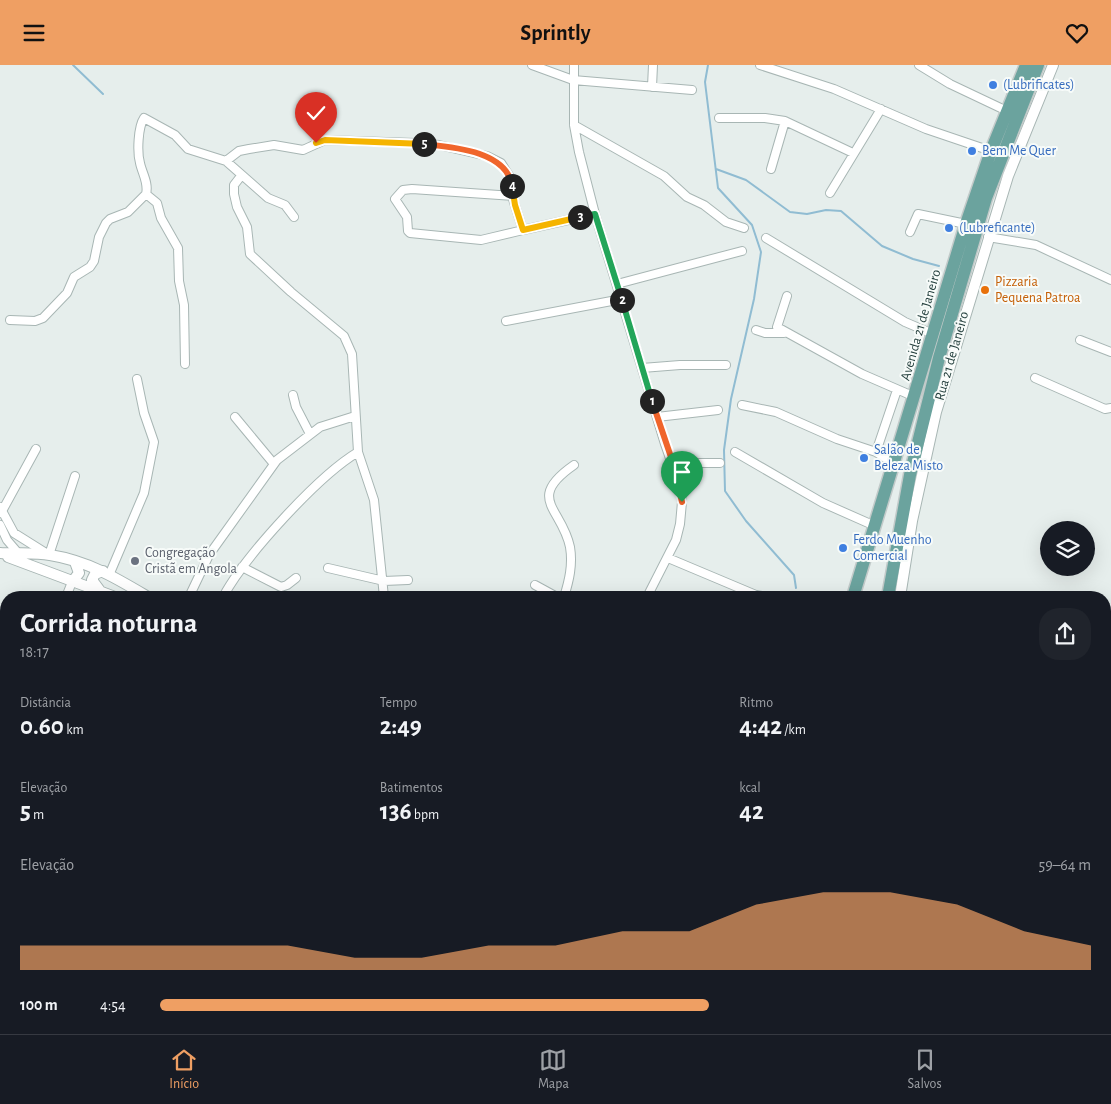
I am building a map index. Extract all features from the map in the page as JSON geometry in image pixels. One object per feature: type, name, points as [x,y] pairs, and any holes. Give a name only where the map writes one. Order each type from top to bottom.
[{"type":"main road","name":"Avenida 21 de Janeiro","points":[[855,591],[895,464],[966,224],[991,151],[1026,65]]},
{"type":"main road","name":"Avenida 21 de Janeiro","points":[[889,591],[910,475],[938,358],[986,198],[1038,65]]},
{"type":"street","points":[[532,65],[573,80],[692,90]]},
{"type":"street","points":[[574,65],[574,125],[595,214],[657,417],[673,463],[682,502],[680,524],[668,558],[650,591]]},
{"type":"street","points":[[652,87],[653,65]]},
{"type":"street","points":[[760,65],[830,87],[926,129],[991,151]]},
{"type":"street","name":"Rua 21 de Janeiro","points":[[901,591],[912,521],[929,439],[988,237],[1008,176],[1053,65]]},
{"type":"street","points":[[922,66],[950,84],[1007,111]]},
{"type":"street","points":[[830,193],[881,109]]},
{"type":"street","points":[[719,119],[765,118],[784,121],[853,153]]},
{"type":"street","points":[[10,320],[35,321],[43,318],[67,293],[74,277],[90,267],[94,261],[99,237],[106,223],[114,217],[128,212],[146,194],[147,186],[139,151],[141,123],[144,119],[175,135],[188,149],[226,161],[268,198],[285,205],[294,217]]},
{"type":"street","points":[[771,169],[784,121]]},
{"type":"street","points":[[574,125],[664,176],[687,197],[704,205],[726,223],[744,228]]},
{"type":"street","points":[[226,161],[239,151],[274,145],[303,150],[325,140],[439,145],[487,156],[501,163],[510,177],[512,196],[523,230]]},
{"type":"street","points":[[242,176],[234,185],[234,194],[236,207],[246,227],[249,252],[291,292],[344,336],[354,365],[354,416],[358,452],[374,500],[384,591]]},
{"type":"street","points":[[512,196],[412,189],[403,190],[395,199],[407,217],[408,231],[410,233],[481,240],[595,214]]},
{"type":"street","points":[[146,194],[157,203],[161,218],[178,248],[179,281],[184,305],[186,364]]},
{"type":"street","points":[[910,232],[918,214],[966,224]]},
{"type":"street","points":[[988,237],[1036,245],[1111,280]]},
{"type":"street","points":[[766,238],[905,322],[933,335]]},
{"type":"street","points":[[617,284],[742,251]]},
{"type":"street","points":[[787,296],[777,322],[777,327],[784,333],[897,390],[915,397]]},
{"type":"street","points":[[506,321],[622,299]]},
{"type":"street","points":[[756,330],[765,333],[784,333]]},
{"type":"street","points":[[1080,340],[1111,352]]},
{"type":"street","points":[[642,368],[680,365],[726,365]]},
{"type":"street","points":[[1036,378],[1105,409],[1111,408]]},
{"type":"street","points":[[106,572],[144,493],[154,442],[144,413],[137,379]]},
{"type":"street","points":[[876,452],[897,390]]},
{"type":"street","points":[[293,395],[296,407],[310,433]]},
{"type":"street","points":[[742,405],[776,412],[837,439],[876,452],[895,464]]},
{"type":"street","points":[[657,417],[718,410]]},
{"type":"street","points":[[192,591],[209,555],[274,464],[310,433],[330,423],[354,416]]},
{"type":"street","points":[[235,417],[274,464]]},
{"type":"street","points":[[36,449],[20,481],[0,511],[14,533],[48,555]]},
{"type":"street","points":[[227,591],[242,567],[330,473],[358,452]]},
{"type":"street","points":[[736,452],[822,503],[874,526]]},
{"type":"street","points":[[673,463],[720,463]]},
{"type":"street","points":[[565,591],[571,565],[570,547],[566,535],[552,510],[551,487],[558,476],[574,465]]},
{"type":"street","points":[[48,555],[75,476]]},
{"type":"street","points":[[0,525],[7,540],[33,567]]},
{"type":"street","points":[[0,554],[48,555],[75,561],[106,572],[138,591]]},
{"type":"street","points":[[0,554],[97,591]]},
{"type":"street","points":[[668,558],[746,591]]},
{"type":"street","points":[[68,591],[79,573],[75,561]]},
{"type":"street","points":[[242,567],[281,587],[296,578]]},
{"type":"street","points":[[328,568],[384,581],[408,580]]},
{"type":"street","points":[[100,591],[92,580],[94,574],[106,572]]},
{"type":"street","points":[[535,585],[546,591]]},
{"type":"waterway","points":[[73,65],[103,94]]},
{"type":"waterway","points":[[708,65],[705,82],[718,188],[752,225],[761,252],[754,299],[731,399],[724,450],[725,491],[746,521],[794,575],[796,588]]},
{"type":"waterway","points":[[716,169],[746,180],[790,212],[807,214],[826,210],[841,211],[882,246],[913,259],[939,266]]},
{"type":"place","name":"(Lubrificates)","points":[[993,85]]},
{"type":"place","name":"Bem Me Quer","points":[[972,151]]},
{"type":"place","name":"(Lubreficante)","points":[[949,228]]},
{"type":"place","name":"Pizzaria Pequena Patroa","points":[[985,290]]},
{"type":"place","name":"Salão de Beleza Misto","points":[[864,458]]},
{"type":"place","name":"Ferdo Muenho Comercial","points":[[843,548]]},
{"type":"place","name":"Congregação Cristã em Angola","points":[[135,561]]},
{"type":"route","points":[[316,143],[325,140],[439,145],[495,159],[506,169],[510,177],[512,196],[523,230],[595,214],[665,444],[673,463],[682,502]]}]
